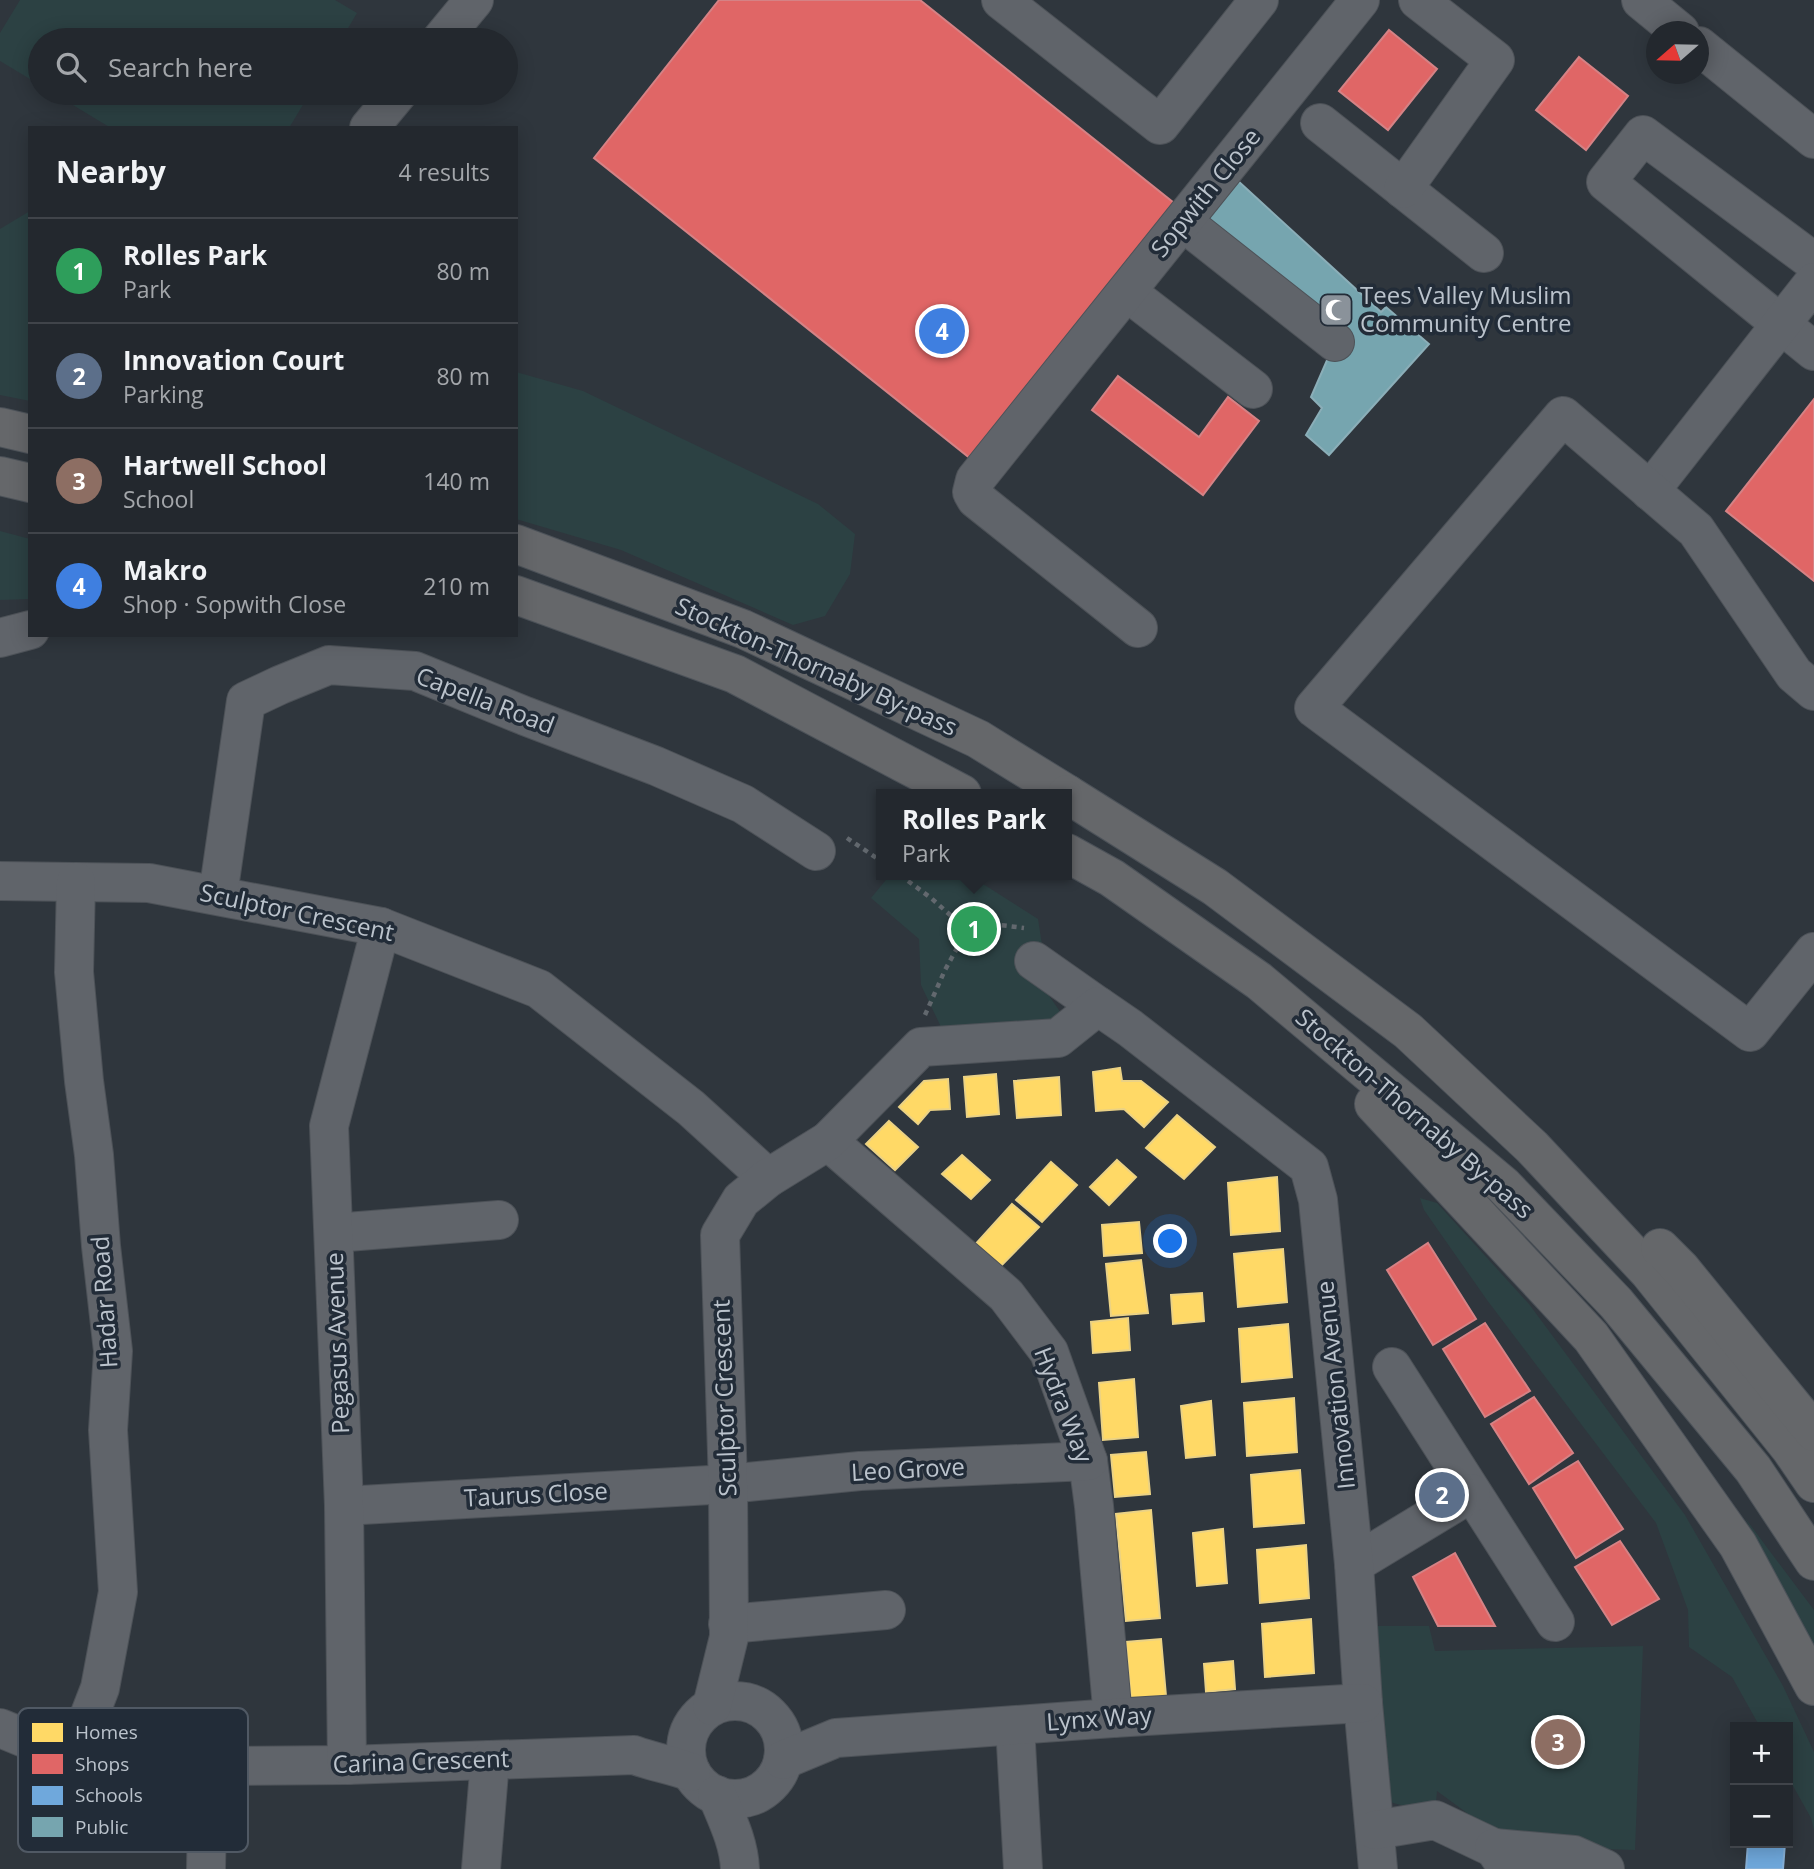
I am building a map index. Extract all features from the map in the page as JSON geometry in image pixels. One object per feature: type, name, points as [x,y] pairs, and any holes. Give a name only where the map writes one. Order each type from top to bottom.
[{"type":"highway","points":[[0,428],[28,434]]},
{"type":"highway","points":[[0,476],[28,483]]},
{"type":"highway","name":"Stockton-Thornaby By-pass","points":[[518,545],[743,629],[978,739],[1059,789]]},
{"type":"highway","name":"Stockton-Thornaby By-pass","points":[[518,595],[735,674],[952,789]]},
{"type":"highway","name":"Stockton-Thornaby By-pass","points":[[1072,797],[1215,887],[1408,1031],[1532,1147],[1649,1272],[1790,1447],[1814,1483]]},
{"type":"highway","name":"Stockton-Thornaby By-pass","points":[[1072,856],[1112,878],[1259,981],[1503,1185],[1616,1303],[1753,1469],[1814,1562]]},
{"type":"highway","points":[[1259,981],[1591,1337],[1738,1545],[1814,1686]]},
{"type":"highway","points":[[1408,1031],[1529,1108],[1681,1269],[1814,1432]]},
{"type":"street","points":[[451,28],[474,0]]},
{"type":"street","points":[[1001,0],[1160,125],[1259,0]]},
{"type":"street","name":"Sopwith Close","points":[[1138,628],[976,499],[972,492],[975,480],[1360,0]]},
{"type":"street","points":[[1403,188],[1495,60],[1418,0]]},
{"type":"street","points":[[1641,0],[1667,21]]},
{"type":"street","points":[[1709,54],[1814,139]]},
{"type":"street","points":[[371,126],[388,105]]},
{"type":"street","points":[[1320,123],[1484,253]]},
{"type":"street","points":[[1814,262],[1643,135],[1606,182],[1814,351]]},
{"type":"street","points":[[1183,222],[1335,342]]},
{"type":"street","points":[[1650,491],[1814,282]]},
{"type":"street","points":[[1127,292],[1253,389]]},
{"type":"street","points":[[1814,691],[1794,674],[1696,530],[1563,416],[1314,708],[1751,1031],[1814,952]]},
{"type":"street","points":[[0,638],[28,630]]},
{"type":"street","name":"Capella Road","points":[[218,895],[246,701],[328,665],[415,671],[656,766],[743,804],[816,851]]},
{"type":"street","name":"Sculptor Crescent","points":[[0,881],[149,883],[381,927],[539,989],[691,1108],[768,1178]]},
{"type":"street","name":"Hadar Road","points":[[76,882],[74,972],[113,1351],[108,1430],[118,1592],[100,1688],[92,1708]]},
{"type":"street","name":"Pegasus Avenue","points":[[347,1765],[344,1506],[329,1126],[381,927]]},
{"type":"street","name":"Innovation Avenue","points":[[1034,961],[1130,1028],[1309,1167],[1318,1200],[1354,1564],[1378,1869]]},
{"type":"street","points":[[828,1140],[921,1047],[1058,1038],[1098,1006]]},
{"type":"street","name":"Sculptor Crescent","points":[[701,1719],[719,1682],[729,1630],[728,1484],[720,1235],[741,1200],[768,1178],[828,1140]]},
{"type":"street","name":"Hydra Way","points":[[828,1140],[1006,1295],[1049,1352],[1088,1461],[1113,1718]]},
{"type":"street","points":[[334,1233],[499,1220]]},
{"type":"street","points":[[1392,1367],[1555,1622]]},
{"type":"street","name":"Leo Grove","points":[[728,1484],[860,1471],[1088,1461]]},
{"type":"street","name":"Taurus Close","points":[[344,1506],[728,1484]]},
{"type":"street","points":[[1354,1564],[1471,1493]]},
{"type":"street","points":[[729,1630],[886,1610]]},
{"type":"street","name":"Sculptor Crescent","points":[[729,1630],[770,1729]]},
{"type":"street","points":[[720,1788],[764,1790],[773,1782],[779,1771],[770,1729],[737,1701],[724,1702],[701,1719],[686,1745],[687,1759],[720,1788],[740,1864]]},
{"type":"street","name":"Lynx Way","points":[[770,1729],[797,1727],[836,1738],[1363,1703]]},
{"type":"street","name":"Carina Crescent","points":[[634,1755],[701,1719]]},
{"type":"street","points":[[1014,1726],[1023,1869]]},
{"type":"street","name":"Carina Crescent","points":[[0,1728],[18,1735]]},
{"type":"street","name":"Carina Crescent","points":[[248,1766],[634,1755],[670,1764],[720,1788]]},
{"type":"street","points":[[481,1869],[489,1759]]},
{"type":"street","points":[[1375,1830],[1435,1820],[1501,1859],[1574,1855],[1605,1869]]},
{"type":"path","points":[[907,880],[967,930]]},
{"type":"path","points":[[967,930],[1000,925],[1030,929],[1048,939],[1034,961]]},
{"type":"path","points":[[921,1047],[925,1016],[945,970],[967,930]]},
{"type":"green space","points":[[20,0],[335,0],[357,13],[348,28],[28,28],[28,78],[0,61],[0,33]]},
{"type":"green space","points":[[73,105],[303,105],[290,126],[108,126]]},
{"type":"green space","points":[[28,212],[28,401],[0,395],[0,229]]},
{"type":"green space","points":[[518,373],[583,391],[818,504],[855,534],[850,574],[825,616],[793,625],[621,550],[518,520]]},
{"type":"green space","points":[[0,531],[28,538],[28,599],[0,600]]},
{"type":"green space","points":[[886,880],[977,880],[1038,919],[1042,945],[1034,974],[1061,1013],[1047,1022],[941,1027],[921,985],[919,939],[871,898]]},
{"type":"green space","points":[[1420,1198],[1437,1203],[1529,1304],[1685,1515],[1783,1686],[1814,1752],[1814,1830],[1811,1818],[1793,1786],[1793,1722],[1757,1722],[1732,1677],[1689,1647],[1688,1610],[1656,1523],[1487,1300],[1424,1210]]},
{"type":"green space","points":[[1745,1518],[1814,1610],[1814,1646]]},
{"type":"green space","points":[[1369,1626],[1429,1626],[1435,1651],[1643,1646],[1635,1850],[1512,1846],[1437,1791],[1436,1802],[1412,1808],[1386,1801]]},
{"type":"building: Homes","points":[[1120,1068],[1122,1081],[1141,1081],[1168,1102],[1144,1127],[1124,1109],[1096,1111],[1093,1072]]},
{"type":"building: Homes","points":[[996,1074],[999,1114],[967,1117],[964,1077]]},
{"type":"building: Homes","points":[[1059,1077],[1061,1115],[1017,1118],[1014,1081]]},
{"type":"building: Homes","points":[[948,1079],[950,1109],[930,1110],[918,1124],[899,1107],[924,1081]]},
{"type":"building: Homes","points":[[1177,1115],[1215,1147],[1184,1179],[1146,1148]]},
{"type":"building: Homes","points":[[889,1121],[918,1147],[895,1170],[866,1144]]},
{"type":"building: Homes","points":[[962,1155],[990,1180],[971,1199],[942,1174]]},
{"type":"building: Homes","points":[[1117,1160],[1136,1177],[1109,1205],[1090,1187]]},
{"type":"building: Homes","points":[[1051,1162],[1077,1185],[1042,1222],[1016,1200]]},
{"type":"building: Homes","points":[[1277,1177],[1280,1231],[1231,1235],[1228,1183]]},
{"type":"building: Homes","points":[[1012,1204],[1039,1227],[999,1268],[973,1247]]},
{"type":"building: Homes","points":[[1139,1222],[1142,1253],[1104,1256],[1102,1225]]},
{"type":"building: Homes","points":[[1283,1249],[1287,1302],[1238,1307],[1234,1254]]},
{"type":"building: Homes","points":[[1141,1260],[1148,1313],[1111,1316],[1106,1264]]},
{"type":"building: Homes","points":[[1202,1293],[1204,1321],[1173,1324],[1171,1295]]},
{"type":"building: Homes","points":[[1128,1318],[1130,1350],[1093,1353],[1091,1322]]},
{"type":"building: Homes","points":[[1288,1324],[1292,1377],[1242,1382],[1239,1329]]},
{"type":"building: Homes","points":[[1134,1379],[1138,1437],[1103,1440],[1099,1383]]},
{"type":"building: Homes","points":[[1294,1398],[1297,1452],[1247,1456],[1244,1403]]},
{"type":"building: Homes","points":[[1211,1401],[1215,1455],[1186,1458],[1181,1406]]},
{"type":"building: Homes","points":[[1146,1452],[1150,1494],[1115,1497],[1111,1455]]},
{"type":"building: Homes","points":[[1300,1470],[1304,1523],[1254,1527],[1251,1475]]},
{"type":"building: Homes","points":[[1151,1510],[1160,1618],[1126,1621],[1116,1514]]},
{"type":"building: Homes","points":[[1223,1529],[1227,1583],[1197,1586],[1193,1533]]},
{"type":"building: Homes","points":[[1306,1545],[1309,1598],[1260,1603],[1257,1550]]},
{"type":"building: Homes","points":[[1311,1619],[1314,1673],[1265,1677],[1262,1624]]},
{"type":"building: Homes","points":[[1161,1639],[1166,1696],[1131,1699],[1126,1642]]},
{"type":"building: Homes","points":[[1233,1661],[1235,1689],[1206,1692],[1204,1664]]},
{"type":"building: Shops","points":[[719,0],[920,0],[1174,203],[971,459],[594,158]]},
{"type":"building: Shops","points":[[1389,30],[1437,69],[1388,130],[1339,91]]},
{"type":"building: Shops","points":[[1579,57],[1628,96],[1586,150],[1536,110]]},
{"type":"building: Shops","points":[[1118,376],[1199,437],[1228,397],[1259,421],[1203,495],[1092,410]]},
{"type":"building: Shops","points":[[1814,399],[1814,581],[1726,511]]},
{"type":"building: Shops","points":[[1428,1243],[1476,1319],[1433,1345],[1387,1270]]},
{"type":"building: Shops","points":[[1485,1323],[1530,1391],[1485,1417],[1443,1349]]},
{"type":"building: Shops","points":[[1534,1397],[1573,1453],[1529,1484],[1491,1424]]},
{"type":"building: Shops","points":[[1578,1461],[1623,1529],[1576,1558],[1533,1488]]},
{"type":"building: Shops","points":[[1620,1541],[1659,1599],[1612,1625],[1575,1567]]},
{"type":"building: Shops","points":[[1455,1553],[1495,1626],[1438,1626],[1413,1577]]},
{"type":"building: Schools","points":[[1748,1848],[1785,1848],[1783,1869],[1746,1869]]},
{"type":"building: Public","name":"Tees Valley Muslim Community Centre","points":[[1225,169],[1381,312],[1386,307],[1429,344],[1329,455],[1306,435],[1322,408],[1311,397],[1335,342],[1183,222]]},
{"type":"place","name":"Tees Valley Muslim Community Centre","points":[[1336,310]]},
{"type":"place","name":"Makro","points":[[942,331]]},
{"type":"place","name":"Rolles Park","points":[[974,929]]},
{"type":"place","name":"Innovation Court","points":[[1442,1495]]},
{"type":"place","name":"Hartwell School","points":[[1558,1742]]}]
